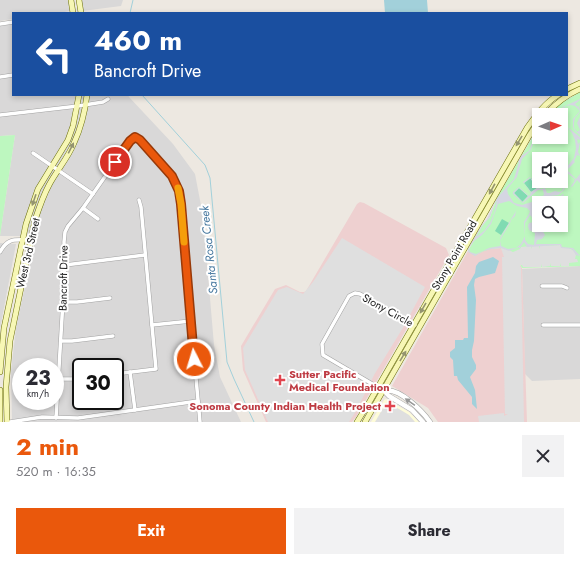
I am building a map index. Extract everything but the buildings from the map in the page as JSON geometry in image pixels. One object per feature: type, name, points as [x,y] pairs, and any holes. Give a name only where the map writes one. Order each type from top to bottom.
[{"type":"main road","points":[[71,0],[73,12]]},
{"type":"main road","points":[[79,0],[81,12]]},
{"type":"main road","points":[[568,89],[580,83]]},
{"type":"main road","points":[[568,96],[580,89]]},
{"type":"main road","name":"West 3rd Street","points":[[0,372],[2,333],[22,240],[35,195],[68,140],[78,106],[79,96]]},
{"type":"main road","name":"West 3rd Street","points":[[7,422],[6,387],[11,336],[31,240],[41,201],[74,142],[86,105],[87,96]]},
{"type":"main road","name":"Stony Point Road","points":[[357,422],[527,128],[538,113],[556,96]]},
{"type":"main road","points":[[551,108],[568,96]]},
{"type":"main road","name":"Stony Point Road","points":[[365,422],[532,133]]},
{"type":"main road","points":[[0,390],[0,422]]},
{"type":"street","points":[[0,24],[12,22]]},
{"type":"street","points":[[0,77],[12,75]]},
{"type":"street","points":[[0,115],[86,105],[103,102],[108,99]]},
{"type":"street","name":"Bancroft Drive","points":[[60,358],[65,264],[65,232],[130,141],[135,137],[140,140],[167,168],[179,191],[191,321]]},
{"type":"street","points":[[33,154],[93,194]]},
{"type":"street","points":[[124,373],[156,369],[139,200]]},
{"type":"street","points":[[83,208],[98,219]]},
{"type":"street","points":[[0,252],[7,242],[31,240]]},
{"type":"street","points":[[65,264],[145,255]]},
{"type":"street","points":[[542,286],[562,286],[567,288]]},
{"type":"street","name":"Stony Circle","points":[[384,391],[323,355],[322,344],[349,296],[355,293],[360,294],[420,327]]},
{"type":"street","points":[[63,302],[110,298]]},
{"type":"street","points":[[152,324],[191,321],[200,422]]},
{"type":"street","points":[[542,325],[580,325]]},
{"type":"street","points":[[2,333],[11,336]]},
{"type":"street","points":[[61,341],[114,336]]},
{"type":"street","points":[[130,372],[135,410]]},
{"type":"street","points":[[384,391],[389,396],[412,410],[423,422]]},
{"type":"street","points":[[384,391],[392,391],[413,404],[421,410],[430,422]]},
{"type":"street","points":[[10,422],[36,418],[78,418],[198,401]]},
{"type":"street","name":"Bancroft Drive","points":[[56,410],[56,418]]},
{"type":"shaded area","points":[[0,0],[69,0],[70,11],[12,12],[12,19],[0,21]]},
{"type":"shaded area","points":[[81,0],[123,0],[121,6],[82,11]]},
{"type":"shaded area","points":[[12,24],[12,96],[128,96],[173,144],[195,174],[203,216],[214,345],[220,377],[241,422],[12,422],[11,371],[12,362],[12,410],[64,410],[64,358],[13,358],[16,328],[36,236],[0,236],[15,135],[0,136],[0,26]]},
{"type":"shaded area","points":[[580,99],[575,104],[578,107],[580,105],[580,111],[575,106],[571,105],[562,108]]},
{"type":"shaded area","points":[[580,111],[575,118],[574,128],[577,132],[580,130],[580,135],[575,131],[573,127],[573,119]]},
{"type":"shaded area","points":[[580,117],[580,130],[577,123]]},
{"type":"shaded area","points":[[568,128],[580,137],[580,140],[577,139],[578,144],[580,142],[578,152],[580,156],[577,155],[574,161],[575,162],[568,169],[568,166],[574,158],[576,148],[575,140]]},
{"type":"shaded area","points":[[532,143],[533,144],[530,151],[522,159],[517,177],[507,189],[508,194],[514,203],[522,205],[532,202],[532,217],[530,215],[525,223],[525,236],[525,240],[528,244],[534,245],[535,233],[533,232],[543,232],[545,235],[542,239],[537,240],[536,244],[561,244],[562,247],[573,248],[580,256],[576,255],[572,249],[561,248],[560,245],[527,247],[524,242],[519,249],[519,247],[509,251],[501,248],[491,249],[483,251],[475,256],[468,252],[468,248],[481,226],[487,219],[497,198],[514,179],[521,156],[529,151]],"holes":[[[497,201],[490,223],[484,231],[476,237],[482,226],[490,217]],[[509,201],[517,206],[527,208],[530,211],[524,222],[525,236],[521,244],[516,248],[508,249],[501,246],[500,240],[500,246],[489,248],[476,254],[470,252],[469,248],[491,224],[498,204]]]},
{"type":"shaded area","points":[[568,171],[576,179],[580,174],[580,183],[577,180],[572,187],[571,186],[575,179],[568,174]]},
{"type":"shaded area","points":[[530,177],[532,181],[530,178],[524,183],[531,192],[537,188],[545,188],[547,193],[555,191],[559,192],[565,188],[564,190],[558,195],[542,196],[544,195],[543,190],[538,190],[523,203],[513,194],[513,192],[519,187],[529,196],[531,193],[523,182]],"holes":[[[519,188],[528,196],[523,202],[514,193]]]},
{"type":"shaded area","points":[[360,202],[446,248],[449,255],[352,422],[266,422],[243,370],[241,346],[275,289],[286,285],[300,292],[306,291],[357,204]]},
{"type":"shaded area","points":[[516,211],[515,216],[500,240]]},
{"type":"shaded area","points":[[532,222],[532,232],[529,230],[529,223]]},
{"type":"shaded area","points":[[342,238],[425,287],[404,326],[374,375],[349,422],[268,422],[245,370],[243,348],[278,290],[287,287],[303,294],[313,282]]},
{"type":"shaded area","points":[[0,243],[16,244],[0,329]]},
{"type":"shaded area","points":[[561,245],[561,248],[569,248],[574,251],[576,255],[575,259],[577,259],[578,262],[569,263],[569,266],[561,266],[560,263],[560,266],[551,266],[551,263],[550,266],[542,267],[541,264],[541,267],[523,267],[520,265],[524,422],[479,422],[478,416],[504,413],[504,416],[508,414],[505,414],[502,257],[504,257],[501,248],[513,252],[521,247],[531,246],[531,249],[532,246],[539,246],[540,249],[540,246]]},
{"type":"shaded area","points":[[501,248],[512,252],[522,268],[527,422],[438,422],[428,408],[392,386],[468,251],[480,252],[489,249]]},
{"type":"shaded area","points":[[580,266],[580,379],[532,381],[525,374],[522,269]]},
{"type":"shaded area","name":"Sonoma County Indian Health Project","points":[[386,399],[409,412],[419,422],[371,422]]},
{"type":"shaded area","name":"Sonoma County Indian Health Project","points":[[386,403],[409,415],[415,422],[375,422]]},
{"type":"green space","points":[[580,92],[580,266],[522,268],[513,253],[503,248],[493,248],[483,251],[475,256],[468,251],[482,226],[490,217],[497,198],[532,138],[532,144],[568,144],[568,108],[556,108]]},
{"type":"green space","points":[[15,135],[0,236],[0,136]]},
{"type":"green space","points":[[531,178],[532,188],[537,188],[531,192],[524,183]]},
{"type":"green space","points":[[519,188],[528,196],[522,202],[514,193]]},
{"type":"green space","points":[[502,219],[509,223],[501,235],[495,231]]},
{"type":"water","points":[[384,0],[427,0],[428,12],[385,12]]},
{"type":"water","points":[[493,257],[499,261],[495,273],[475,279],[474,285],[476,300],[472,357],[476,365],[476,369],[470,377],[475,390],[477,409],[472,404],[472,397],[458,380],[457,376],[454,376],[453,360],[450,357],[450,352],[455,348],[455,340],[463,340],[464,338],[468,338],[467,287],[475,273],[476,266],[479,262]]},
{"type":"waterway","name":"Santa Rosa Creek","points":[[130,12],[133,0]]},
{"type":"waterway","name":"Santa Rosa Creek","points":[[143,96],[205,165],[210,178],[227,362],[254,422]]},
{"type":"slow traffic","points":[[178,188],[181,204],[184,242]]},
{"type":"place","name":"Sutter Pacific Medical Foundation","points":[[280,380]]},
{"type":"place","name":"Sonoma County Indian Health Project","points":[[390,406]]},
{"type":"route","points":[[115,162],[130,141],[135,137],[140,140],[167,168],[176,183],[181,204],[194,359]]}]
